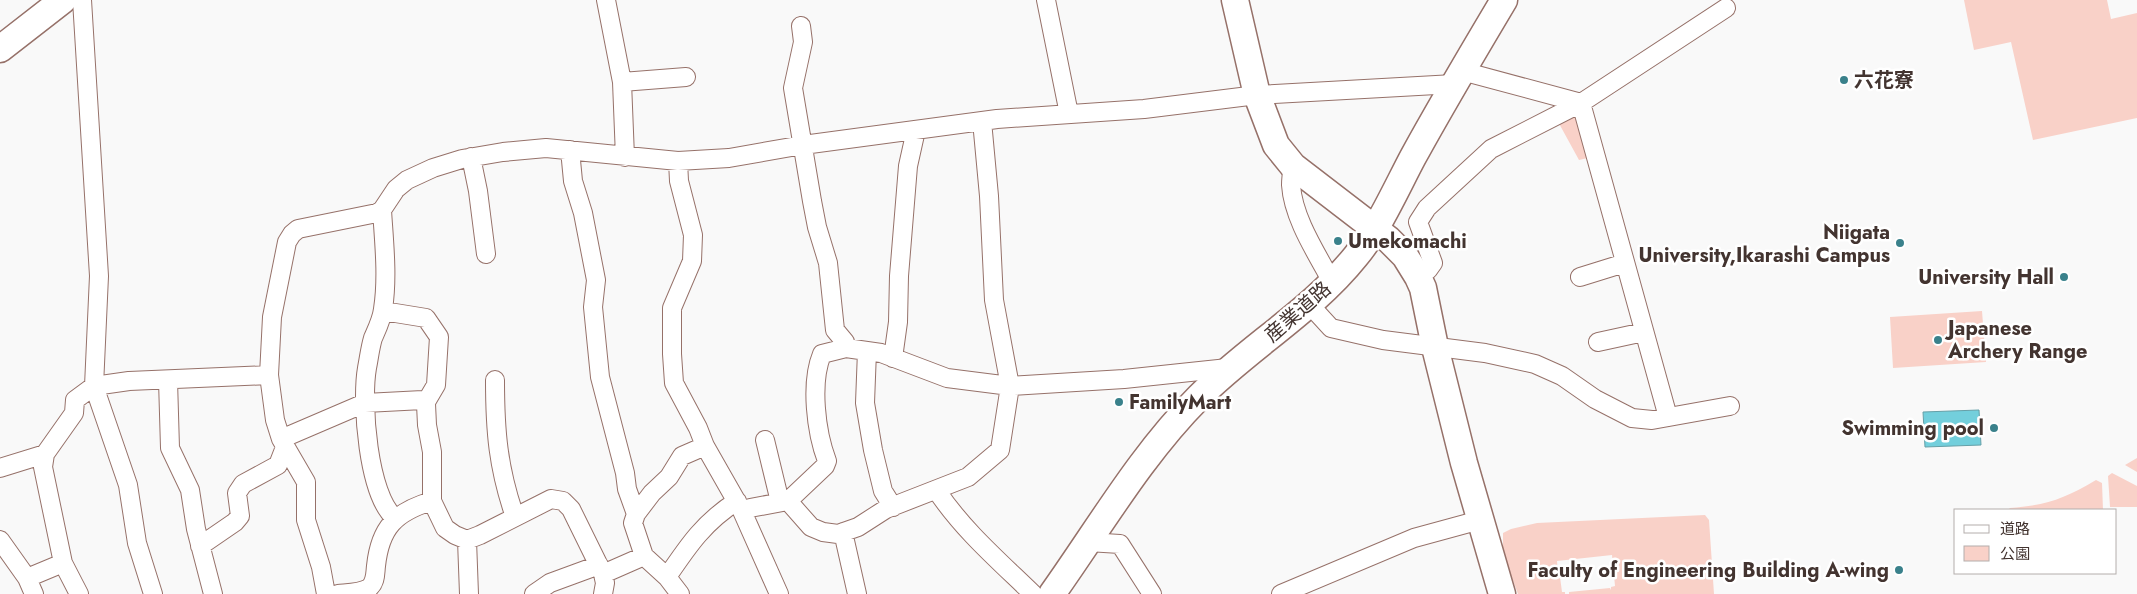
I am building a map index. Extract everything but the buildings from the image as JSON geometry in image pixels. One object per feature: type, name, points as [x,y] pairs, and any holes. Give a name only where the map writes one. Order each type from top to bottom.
[{"type":"street","points":[[0,49],[63,0]]},
{"type":"street","points":[[82,0],[99,276],[94,386],[128,485],[137,543],[153,594]]},
{"type":"street","points":[[606,0],[618,71],[622,82],[625,157]]},
{"type":"street","points":[[1046,0],[1069,114]]},
{"type":"street","points":[[1235,0],[1257,95],[1276,145],[1293,166],[1375,227],[1405,256],[1423,288],[1435,346],[1480,520],[1502,594]]},
{"type":"street","name":"産業道路","points":[[1052,594],[1153,449],[1197,399],[1228,368],[1268,339],[1309,304],[1358,254],[1504,0]]},
{"type":"street","points":[[1416,273],[1428,270],[1433,263],[1418,222],[1427,208],[1491,149],[1581,103],[1726,8]]},
{"type":"street","points":[[801,26],[803,42],[793,88],[817,227],[828,263],[834,330],[845,342],[846,348]]},
{"type":"street","points":[[622,82],[686,77]]},
{"type":"street","points":[[326,594],[321,567],[306,520],[306,482],[283,443],[275,420],[269,375],[272,317],[285,249],[292,234],[298,229],[378,213],[396,189],[408,180],[433,168],[471,157],[546,148],[678,161],[729,158],[803,145],[982,121],[1144,109],[1257,95],[1458,78],[1581,103]]},
{"type":"street","points":[[1581,103],[1668,417]]},
{"type":"street","points":[[764,440],[784,501],[811,527],[823,532],[838,534],[858,527],[893,506],[968,478],[1000,450],[1010,386],[994,300],[989,196],[982,121]]},
{"type":"street","points":[[893,358],[898,322],[899,276],[908,166],[916,130]]},
{"type":"street","points":[[570,150],[573,181],[583,213],[596,280],[593,307],[600,377],[625,473],[627,489],[636,514]]},
{"type":"street","points":[[471,157],[478,191],[486,254]]},
{"type":"street","points":[[678,161],[679,181],[693,235],[692,260],[672,308],[671,345],[674,383],[698,428],[705,446],[739,506],[779,594]]},
{"type":"street","points":[[1293,166],[1291,184],[1294,202],[1308,237],[1332,282]]},
{"type":"street","points":[[382,210],[385,275],[383,311],[372,340],[367,371],[365,403],[370,458],[384,503],[395,518]]},
{"type":"street","points":[[1580,277],[1625,263]]},
{"type":"street","points":[[1309,304],[1331,328],[1383,340],[1435,346],[1535,364],[1562,376],[1595,399],[1632,418],[1652,420],[1730,406]]},
{"type":"street","points":[[383,311],[426,318],[439,337],[436,385],[426,402],[427,425],[432,452],[432,502],[445,528],[467,540],[551,499],[563,501],[571,509],[601,570],[605,583],[603,594]]},
{"type":"street","points":[[1598,342],[1644,332]]},
{"type":"street","points":[[666,577],[690,542],[708,522],[739,506],[750,508],[784,501],[825,466],[827,461],[817,423],[817,385],[819,362],[822,354],[846,348],[867,351],[893,358],[947,378],[1010,386],[1124,379],[1228,368]]},
{"type":"street","points":[[867,351],[865,403],[873,450],[884,491],[893,506]]},
{"type":"street","points":[[79,594],[63,563],[43,467],[45,454],[74,413],[75,400],[94,386],[129,381],[269,375]]},
{"type":"street","points":[[168,380],[170,448],[190,490],[196,529],[213,594]]},
{"type":"street","points":[[495,380],[496,443],[501,472],[515,517]]},
{"type":"street","points":[[283,443],[365,403],[423,400],[426,402]]},
{"type":"street","points":[[200,546],[235,522],[240,516],[237,493],[243,484],[278,465],[283,443]]},
{"type":"street","points":[[680,594],[666,577],[644,556],[633,523],[636,514],[652,493],[669,477],[682,456],[705,446]]},
{"type":"street","points":[[0,468],[45,454]]},
{"type":"street","points":[[937,491],[970,532],[1033,594]]},
{"type":"street","points":[[338,594],[364,590],[370,587],[374,582],[379,546],[386,528],[401,514],[432,502]]},
{"type":"street","points":[[1281,594],[1414,538],[1480,520]]},
{"type":"street","points":[[843,532],[856,594]]},
{"type":"street","points":[[0,540],[31,586],[63,563]]},
{"type":"street","points":[[467,540],[468,594]]},
{"type":"street","points":[[1088,542],[1120,544],[1152,594]]},
{"type":"street","points":[[534,594],[550,583],[601,570],[644,556]]},
{"type":"green space","points":[[1964,0],[2107,0],[2111,19],[2137,13],[2137,118],[2033,140],[2011,42],[1974,50]]},
{"type":"green space","points":[[1576,109],[1592,157],[1579,160],[1556,118]]},
{"type":"green space","name":"Japanese Archery Range","points":[[1982,311],[1986,362],[1893,368],[1890,317]]},
{"type":"green space","points":[[2137,458],[2137,472],[2125,465]]},
{"type":"green space","points":[[2112,473],[2137,486],[2137,507],[2110,507],[2108,476]]},
{"type":"green space","points":[[2096,480],[2102,483],[2103,509],[2009,509],[2045,503],[2074,492]]},
{"type":"green space","points":[[1705,515],[1709,520],[1714,594],[1569,594],[1569,592],[1610,588],[1611,590],[1611,587],[1615,586],[1612,555],[1557,561],[1558,573],[1554,574],[1553,577],[1560,577],[1562,592],[1565,592],[1565,594],[1518,594],[1503,554],[1503,533],[1511,529],[1537,523]]},
{"type":"water","points":[[1979,410],[1981,445],[1925,447],[1923,412]]},
{"type":"place","name":"六花寮","points":[[1844,80]]},
{"type":"place","name":"Umekomachi","points":[[1338,241]]},
{"type":"place","name":"Niigata University,Ikarashi Campus","points":[[1900,243]]},
{"type":"place","name":"University Hall","points":[[2064,277]]},
{"type":"place","name":"Japanese Archery Range","points":[[1938,340]]},
{"type":"place","name":"FamilyMart","points":[[1119,402]]},
{"type":"place","name":"Swimming pool","points":[[1994,428]]},
{"type":"place","name":"Faculty of Engineering Building A-wing","points":[[1899,570]]}]
